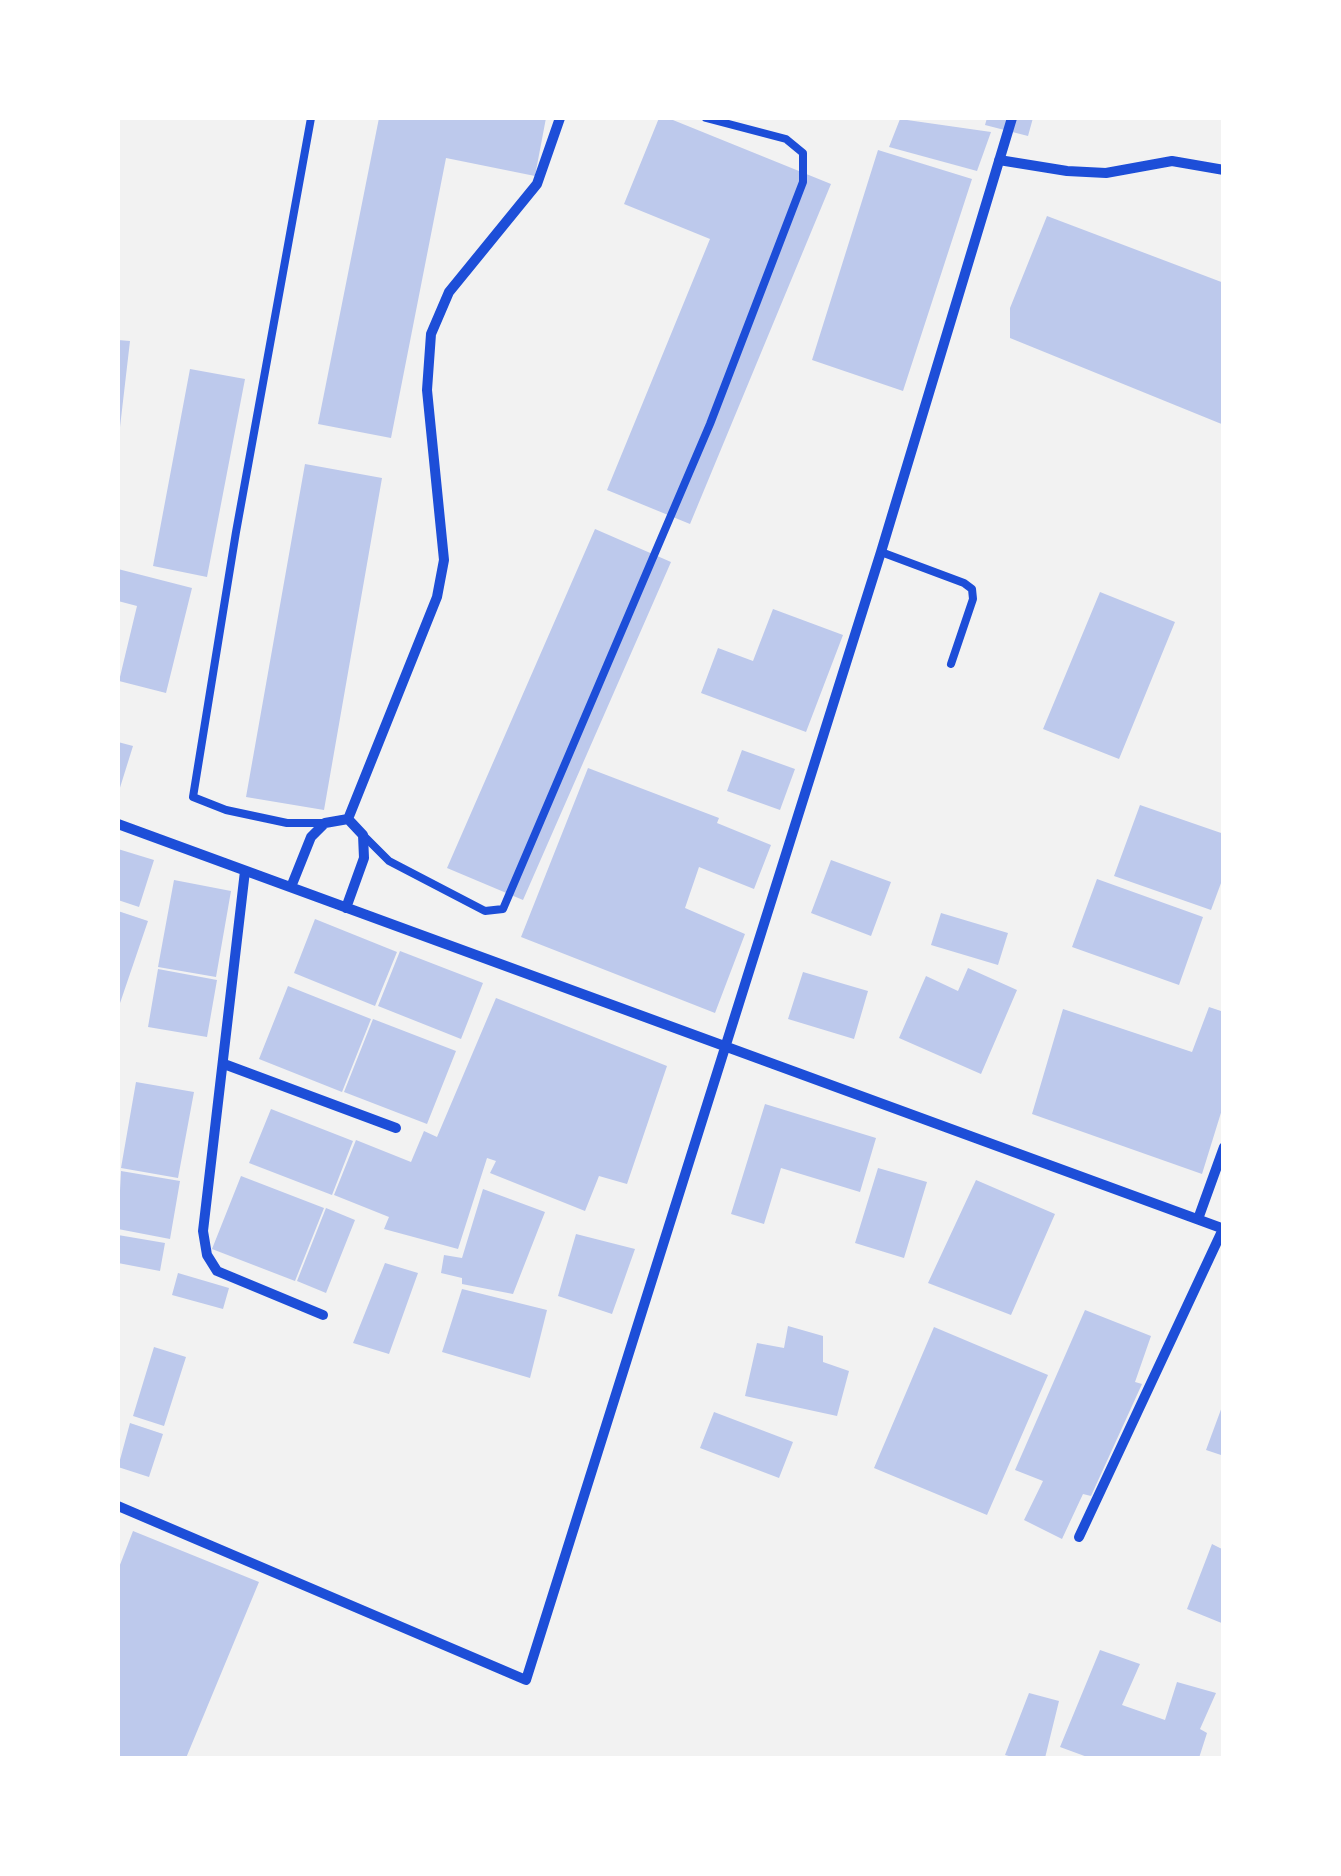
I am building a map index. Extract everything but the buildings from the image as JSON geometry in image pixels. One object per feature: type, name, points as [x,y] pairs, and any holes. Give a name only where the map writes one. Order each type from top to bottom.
[{"type":"street","points":[[348,820],[437,598],[444,560],[427,390],[432,334],[449,292],[537,184],[560,118]]},
{"type":"street","points":[[118,1506],[526,1680],[881,552],[1012,118]]},
{"type":"street","points":[[999,160],[1106,173],[1172,162],[1224,170]]},
{"type":"street","points":[[290,888],[310,837],[325,822],[348,820]]},
{"type":"street","points":[[346,908],[364,858],[363,836],[348,820]]},
{"type":"street","points":[[118,824],[1223,1229],[1078,1537]]},
{"type":"street","points":[[244,871],[203,1231],[206,1256],[218,1272],[323,1316]]},
{"type":"street","points":[[224,1064],[396,1128]]},
{"type":"street","points":[[1198,1219],[1224,1148]]},
{"type":"lane","points":[[312,118],[236,532],[193,797],[226,810],[287,823],[325,822]]},
{"type":"lane","points":[[363,836],[388,862],[485,911],[504,909],[710,424],[803,182],[803,153],[786,139],[706,118]]},
{"type":"lane","points":[[881,552],[964,582],[972,589],[973,599],[951,664]]}]
